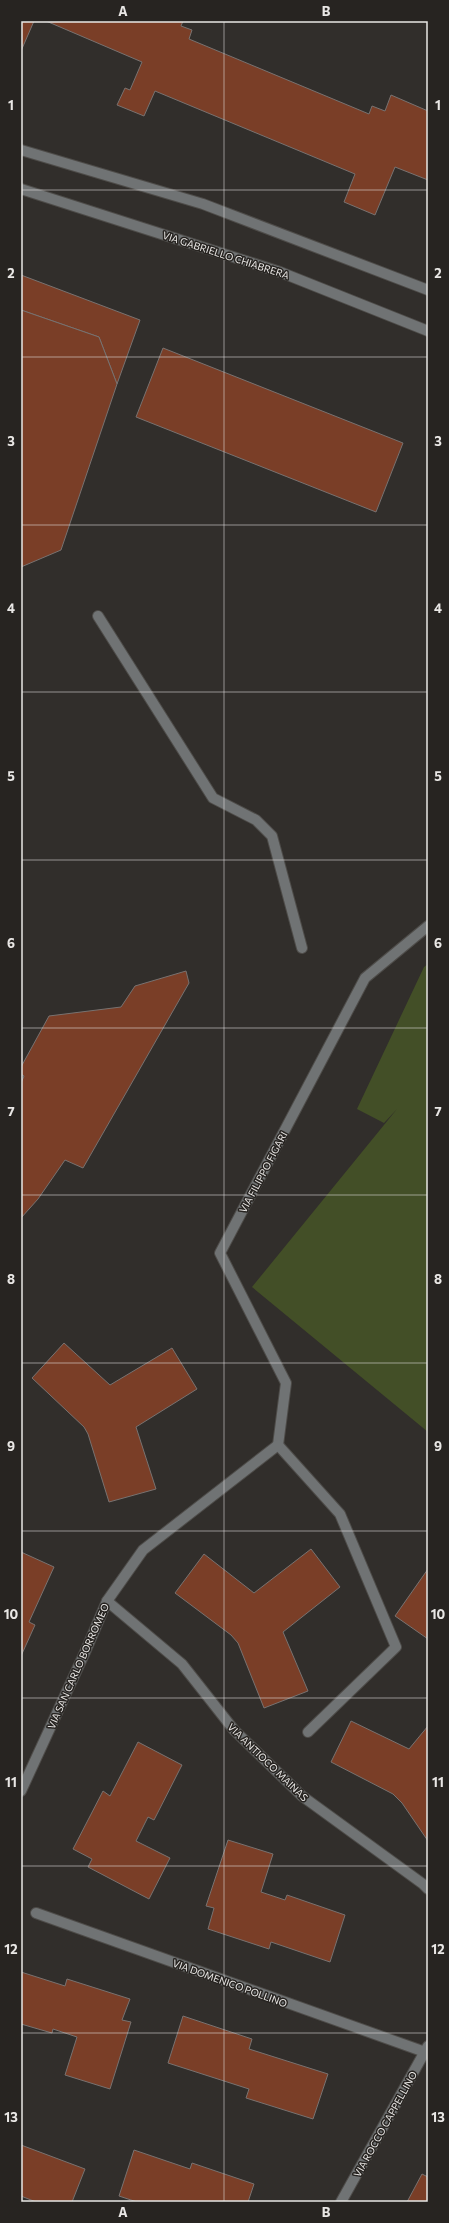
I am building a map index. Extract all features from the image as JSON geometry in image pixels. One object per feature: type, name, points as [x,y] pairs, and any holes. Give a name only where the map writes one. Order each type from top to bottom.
[{"type":"street","points":[[21,150],[203,204],[428,290]]},
{"type":"street","name":"VIA GABRIELLO CHIABRERA","points":[[21,189],[280,272],[428,331]]},
{"type":"street","points":[[98,616],[212,798],[256,820],[272,836],[302,948]]},
{"type":"street","name":"VIA FILIPPO FIGARI","points":[[278,1445],[286,1383],[220,1253],[365,978],[428,926]]},
{"type":"street","points":[[278,1445],[340,1514],[396,1647],[308,1732]]},
{"type":"street","name":"VIA SAN CARLO BORROMEO","points":[[21,1791],[86,1650],[107,1600],[143,1550],[278,1445]]},
{"type":"street","name":"VIA ANTIOCO MAINAS","points":[[107,1600],[182,1664],[234,1730],[302,1796],[428,1889]]},
{"type":"street","name":"VIA DOMENICO POLLINO","points":[[36,1913],[426,2049]]},
{"type":"street","name":"VIA ROCCO CAPPELLINO","points":[[341,2202],[426,2049]]},
{"type":"green space","points":[[428,964],[428,1432],[252,1287],[397,1109],[384,1123],[357,1109],[424,967]]},
{"type":"building","points":[[21,21],[34,21],[21,51]]},
{"type":"building","points":[[46,21],[183,21],[181,26],[192,30],[189,39],[369,114],[372,106],[385,111],[391,95],[428,111],[428,180],[395,167],[375,215],[344,202],[355,174],[155,91],[144,116],[117,105],[125,88],[130,90],[142,62]]},
{"type":"building","points":[[21,275],[140,320],[117,384],[99,337],[21,310]]},
{"type":"building","points":[[21,310],[99,337],[117,384],[61,550],[21,567]]},
{"type":"building","points":[[163,348],[403,443],[376,512],[136,417]]},
{"type":"building","points":[[186,971],[189,983],[83,1168],[65,1160],[38,1199],[21,1218],[21,1083],[24,1076],[21,1074],[21,1067],[49,1016],[121,1007],[135,986]]},
{"type":"building","points":[[64,1343],[110,1385],[172,1348],[197,1389],[136,1427],[156,1489],[109,1502],[88,1434],[84,1427],[32,1378]]},
{"type":"building","points":[[311,1549],[340,1587],[283,1632],[308,1691],[264,1708],[238,1643],[231,1635],[175,1593],[204,1554],[254,1593]]},
{"type":"building","points":[[21,1552],[54,1567],[29,1622],[35,1625],[21,1656]]},
{"type":"building","points":[[428,1569],[428,1639],[395,1616]]},
{"type":"building","points":[[351,1721],[409,1749],[428,1726],[428,1841],[402,1803],[393,1794],[331,1762]]},
{"type":"building","points":[[138,1742],[182,1765],[154,1820],[148,1817],[136,1841],[170,1858],[149,1899],[88,1867],[92,1859],[73,1849],[103,1791],[110,1796]]},
{"type":"building","points":[[228,1840],[273,1854],[261,1892],[285,1900],[287,1895],[345,1915],[330,1962],[271,1942],[269,1949],[208,1929],[214,1908],[206,1906]]},
{"type":"building","points":[[21,1972],[65,1986],[67,1979],[130,1999],[122,2020],[131,2022],[110,2089],[65,2075],[77,2037],[53,2029],[52,2033],[21,2024]]},
{"type":"building","points":[[183,2016],[252,2039],[249,2049],[328,2074],[313,2119],[246,2098],[249,2089],[168,2063]]},
{"type":"building","points":[[21,2145],[85,2169],[72,2202],[36,2202],[21,2196]]},
{"type":"building","points":[[134,2150],[190,2169],[192,2163],[254,2184],[248,2202],[137,2202],[119,2196]]},
{"type":"building","points":[[422,2174],[428,2177],[428,2202],[407,2202]]}]
